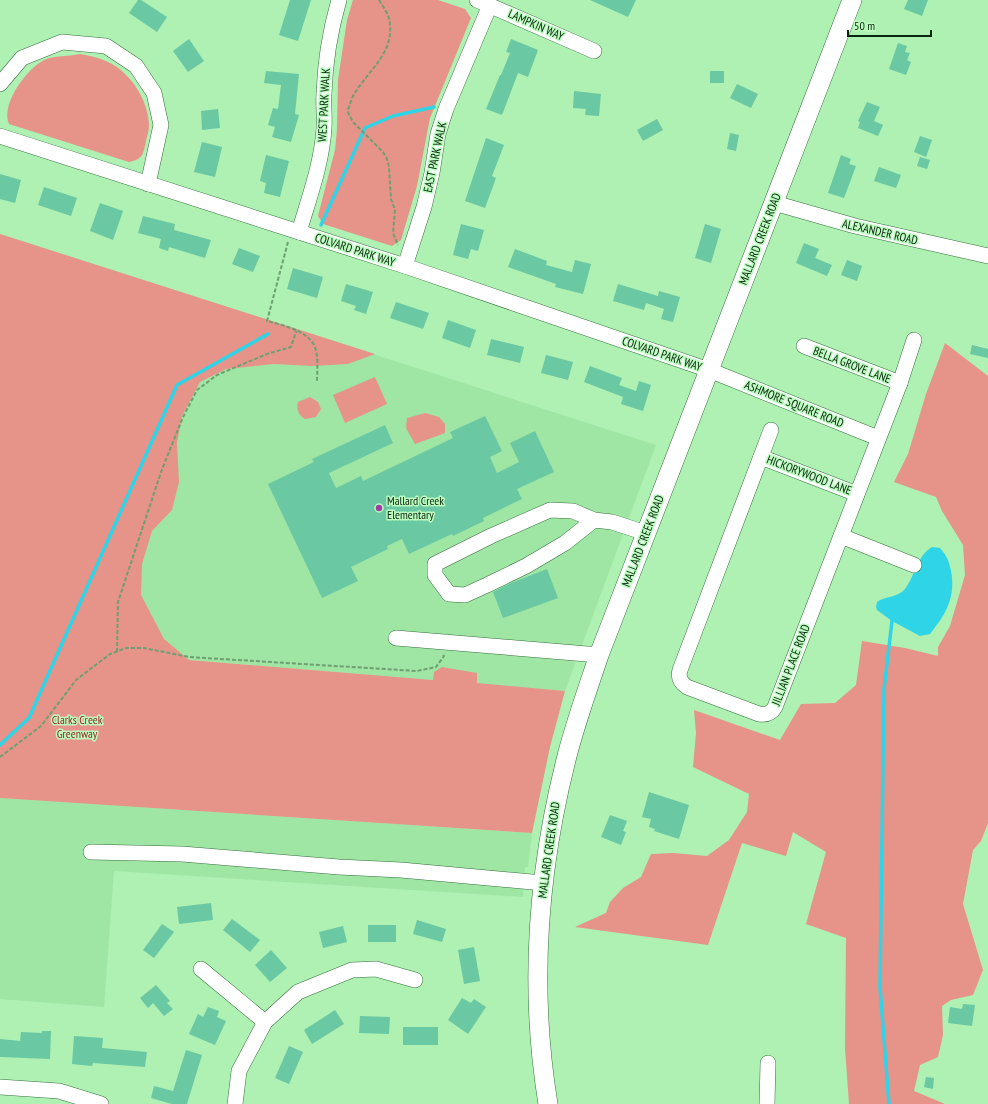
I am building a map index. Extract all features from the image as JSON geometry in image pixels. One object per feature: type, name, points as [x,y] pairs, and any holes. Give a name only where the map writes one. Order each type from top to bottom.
[{"type":"main road","name":"MALLARD CREEK ROAD","points":[[548,1104],[541,1049],[538,984],[539,938],[547,849],[554,810],[567,755],[599,655],[852,0]]},
{"type":"street","name":"WEST PARK WALK","points":[[294,236],[316,174],[321,154],[324,128],[326,62],[333,20],[339,0]]},
{"type":"street","name":"LAMPKIN WAY","points":[[484,3],[594,51]]},
{"type":"street","name":"EAST PARK WALK","points":[[405,266],[424,207],[432,173],[438,134],[484,3]]},
{"type":"street","points":[[0,84],[22,58],[62,42],[106,46],[136,66],[154,93],[161,125],[148,184]]},
{"type":"street","name":"COLVARD PARK WAY","points":[[0,136],[148,184],[294,236],[405,266],[709,370]]},
{"type":"street","name":"ALEXANDER ROAD","points":[[774,203],[855,226],[988,256]]},
{"type":"street","name":"JILLIAN PLACE ROAD","points":[[772,430],[679,676],[683,684],[758,714],[765,715],[773,710],[900,383],[914,340]]},
{"type":"street","name":"BELLA GROVE LANE","points":[[804,346],[900,383]]},
{"type":"street","name":"ASHMORE SQUARE ROAD","points":[[709,370],[878,438]]},
{"type":"street","name":"HICKORYWOOD LANE","points":[[761,457],[857,494]]},
{"type":"street","points":[[594,520],[565,543],[546,555],[465,595],[449,594],[435,576],[436,564],[491,536],[550,510],[573,511],[594,520],[612,522],[646,533]]},
{"type":"street","points":[[841,536],[914,565]]},
{"type":"street","points":[[396,638],[599,655]]},
{"type":"street","points":[[91,852],[182,854],[339,867],[401,870],[543,883]]},
{"type":"street","points":[[201,969],[265,1022]]},
{"type":"street","points":[[235,1104],[239,1071],[265,1022],[298,992],[352,970],[376,969],[415,980]]},
{"type":"street","points":[[767,1104],[768,1063]]},
{"type":"street","points":[[0,1087],[58,1098],[101,1104]]},
{"type":"path","points":[[379,0],[388,15],[390,25],[388,44],[383,56],[363,82],[349,105],[349,116],[383,152],[387,159],[391,199],[395,210],[393,233],[395,240],[402,250]]},
{"type":"path","points":[[294,236],[267,321],[295,330],[313,344],[316,359],[317,382]]},
{"type":"path","points":[[117,652],[118,602],[161,472],[197,390],[217,376],[267,354],[291,347],[296,332],[295,330]]},
{"type":"path","points":[[0,757],[41,726],[76,680],[110,654],[126,648],[144,648],[189,657],[417,671],[436,667],[444,656],[441,652]]},
{"type":"shaded area","points":[[0,234],[656,445],[565,691],[0,644]]},
{"type":"shaded area","points":[[0,798],[532,833],[528,867],[525,867],[523,897],[114,871],[104,1007],[0,999]]},
{"type":"green space","points":[[353,0],[438,0],[465,9],[471,18],[430,118],[417,186],[401,240],[392,246],[323,224],[318,216],[335,150],[338,80],[347,20]]},
{"type":"green space","points":[[80,54],[112,64],[122,71],[136,86],[145,105],[149,119],[148,132],[143,153],[140,158],[129,162],[9,124],[7,116],[12,96],[25,76],[33,68],[49,58]]},
{"type":"green space","name":"Clarks Creek Greenway","points":[[0,234],[375,354],[348,364],[312,366],[274,364],[226,369],[200,382],[182,416],[177,443],[179,482],[172,510],[152,531],[142,564],[141,595],[164,639],[189,660],[433,680],[434,672],[442,667],[477,673],[477,683],[565,691],[550,747],[532,833],[0,798]]},
{"type":"green space","points":[[945,343],[988,376],[988,823],[981,841],[973,850],[963,904],[983,970],[973,995],[951,1000],[942,1006],[943,1035],[938,1057],[920,1065],[914,1091],[945,1104],[849,1104],[845,1048],[846,938],[806,924],[826,852],[793,832],[786,856],[742,843],[708,945],[575,927],[606,913],[610,902],[623,888],[641,877],[651,854],[673,853],[707,856],[729,840],[747,812],[749,794],[693,767],[696,733],[694,710],[780,740],[801,704],[835,703],[856,685],[862,641],[905,648],[938,656],[938,647],[950,626],[965,575],[963,545],[942,511],[936,497],[894,482],[908,454],[926,394]]},
{"type":"green space","points":[[375,377],[387,404],[345,423],[333,395]]},
{"type":"green space","points":[[310,397],[318,402],[321,409],[316,417],[305,419],[298,412],[298,402]]},
{"type":"green space","points":[[425,413],[439,417],[445,424],[445,433],[415,444],[406,428],[407,418]]},
{"type":"water","points":[[932,547],[940,548],[949,564],[952,580],[951,597],[945,612],[930,634],[920,636],[892,621],[877,610],[876,607],[877,602],[898,594],[905,589],[923,556]]},
{"type":"building","points":[[138,0],[141,0],[167,17],[157,32],[129,13]]},
{"type":"building","points":[[290,0],[311,0],[298,41],[279,35]]},
{"type":"building","points":[[590,0],[636,0],[628,17]]},
{"type":"building","points":[[908,0],[928,0],[922,16],[904,9]]},
{"type":"building","points":[[189,39],[204,61],[188,72],[173,51]]},
{"type":"building","points":[[511,39],[538,50],[528,77],[518,73],[502,115],[486,109],[510,53],[506,52]]},
{"type":"building","points":[[898,43],[907,46],[905,52],[910,53],[907,60],[911,62],[906,75],[889,69]]},
{"type":"building","points":[[266,71],[299,74],[295,114],[299,115],[291,142],[272,137],[275,127],[268,125],[273,108],[278,109],[281,85],[264,83]]},
{"type":"building","points":[[710,71],[724,71],[724,83],[710,83]]},
{"type":"building","points":[[737,84],[758,94],[751,108],[730,98]]},
{"type":"building","points":[[574,91],[601,94],[599,116],[585,115],[586,109],[573,108]]},
{"type":"building","points":[[867,102],[880,107],[874,121],[883,125],[878,136],[858,128],[860,122],[858,121]]},
{"type":"building","points":[[218,109],[220,128],[202,130],[201,111]]},
{"type":"building","points":[[657,119],[663,130],[643,141],[637,130]]},
{"type":"building","points":[[730,133],[739,135],[736,151],[727,149]]},
{"type":"building","points":[[920,136],[932,140],[926,157],[914,152]]},
{"type":"building","points":[[486,138],[504,145],[492,176],[496,178],[485,208],[465,201]]},
{"type":"building","points":[[202,142],[222,147],[215,177],[194,172]]},
{"type":"building","points":[[266,155],[289,161],[280,197],[264,193],[266,183],[260,181]]},
{"type":"building","points":[[841,155],[851,159],[849,164],[856,166],[844,198],[828,193]]},
{"type":"building","points":[[920,157],[930,160],[927,169],[917,166]]},
{"type":"building","points":[[879,167],[901,175],[896,188],[874,181]]},
{"type":"building","points":[[0,174],[21,180],[15,203],[0,199]]},
{"type":"building","points":[[44,187],[77,198],[71,216],[38,205]]},
{"type":"building","points":[[100,203],[123,211],[113,240],[90,231]]},
{"type":"building","points":[[143,216],[175,224],[174,230],[211,240],[205,258],[169,247],[168,251],[159,248],[161,239],[138,233]]},
{"type":"building","points":[[461,224],[484,230],[478,251],[471,249],[468,259],[453,255]]},
{"type":"building","points":[[705,224],[721,229],[711,263],[695,258]]},
{"type":"building","points":[[804,243],[819,249],[815,258],[832,265],[827,276],[796,263]]},
{"type":"building","points":[[239,248],[260,256],[253,272],[232,264]]},
{"type":"building","points":[[515,249],[547,261],[546,265],[572,272],[575,260],[591,264],[583,294],[555,287],[556,284],[508,267]]},
{"type":"building","points":[[847,260],[862,266],[857,281],[841,275]]},
{"type":"building","points":[[293,268],[323,277],[317,298],[287,289]]},
{"type":"building","points":[[346,284],[373,292],[366,314],[354,310],[356,306],[341,301]]},
{"type":"building","points":[[618,284],[658,296],[659,291],[680,297],[673,322],[661,319],[664,309],[646,303],[644,310],[613,301]]},
{"type":"building","points":[[396,302],[429,313],[423,329],[390,318]]},
{"type":"building","points":[[448,320],[476,330],[470,348],[442,338]]},
{"type":"building","points":[[491,339],[524,347],[520,363],[487,355]]},
{"type":"building","points":[[972,345],[988,349],[988,358],[970,354]]},
{"type":"building","points":[[546,355],[573,362],[568,380],[541,373]]},
{"type":"building","points":[[590,366],[622,378],[619,385],[636,391],[639,381],[651,385],[643,411],[621,404],[623,397],[584,382]]},
{"type":"building","name":"Mallard Creek Elementary","points":[[485,416],[502,451],[490,457],[497,473],[519,462],[510,443],[535,431],[554,472],[517,489],[522,499],[483,518],[484,521],[453,536],[452,534],[409,554],[402,539],[387,546],[388,549],[351,567],[358,581],[322,598],[268,484],[314,462],[312,459],[385,425],[393,443],[329,473],[336,488],[361,476],[363,481],[453,438],[450,432]]},
{"type":"building","points":[[547,569],[558,598],[503,618],[493,592],[511,583]]},
{"type":"building","points":[[649,792],[689,805],[679,839],[654,831],[655,829],[649,827],[651,819],[642,817]]},
{"type":"building","points":[[610,815],[627,821],[623,831],[626,832],[621,845],[601,837]]},
{"type":"building","points":[[211,903],[213,920],[179,924],[177,907]]},
{"type":"building","points":[[232,919],[260,940],[250,952],[223,930]]},
{"type":"building","points":[[417,920],[446,929],[442,942],[413,934]]},
{"type":"building","points":[[162,924],[174,932],[154,958],[143,950]]},
{"type":"building","points":[[368,925],[396,925],[396,942],[368,942]]},
{"type":"building","points":[[343,926],[347,942],[323,948],[319,932]]},
{"type":"building","points":[[474,947],[480,981],[464,984],[458,950]]},
{"type":"building","points":[[271,950],[287,968],[270,982],[255,965]]},
{"type":"building","points":[[156,985],[170,1001],[167,1003],[173,1009],[164,1016],[153,1003],[148,1008],[140,998]]},
{"type":"building","points":[[462,998],[471,1003],[474,999],[486,1007],[468,1034],[448,1020]]},
{"type":"building","points":[[963,1004],[975,1005],[972,1026],[948,1023],[950,1007],[962,1009]]},
{"type":"building","points":[[208,1007],[219,1011],[217,1017],[226,1021],[215,1045],[189,1034],[198,1014],[203,1017]]},
{"type":"building","points":[[335,1010],[344,1024],[312,1044],[304,1030]]},
{"type":"building","points":[[360,1016],[390,1017],[389,1034],[359,1033]]},
{"type":"building","points":[[403,1027],[438,1027],[438,1045],[403,1045]]},
{"type":"building","points":[[42,1031],[51,1031],[50,1059],[0,1057],[0,1039],[20,1041],[21,1032],[42,1033]]},
{"type":"building","points":[[74,1036],[103,1038],[102,1048],[147,1052],[145,1067],[93,1063],[92,1066],[72,1064]]},
{"type":"building","points":[[289,1046],[303,1052],[289,1084],[275,1078]]},
{"type":"building","points":[[186,1050],[202,1055],[187,1104],[172,1104],[151,1098],[154,1086],[173,1091]]},
{"type":"building","points":[[926,1077],[934,1078],[933,1089],[924,1087]]},
{"type":"waterway","points":[[321,225],[365,128],[393,116],[434,107]]},
{"type":"waterway","points":[[0,745],[29,718],[177,385],[268,334]]},
{"type":"waterway","points":[[889,1104],[880,987],[884,689],[892,621]]},
{"type":"place","name":"Mallard Creek Elementary","points":[[379,508]]}]
